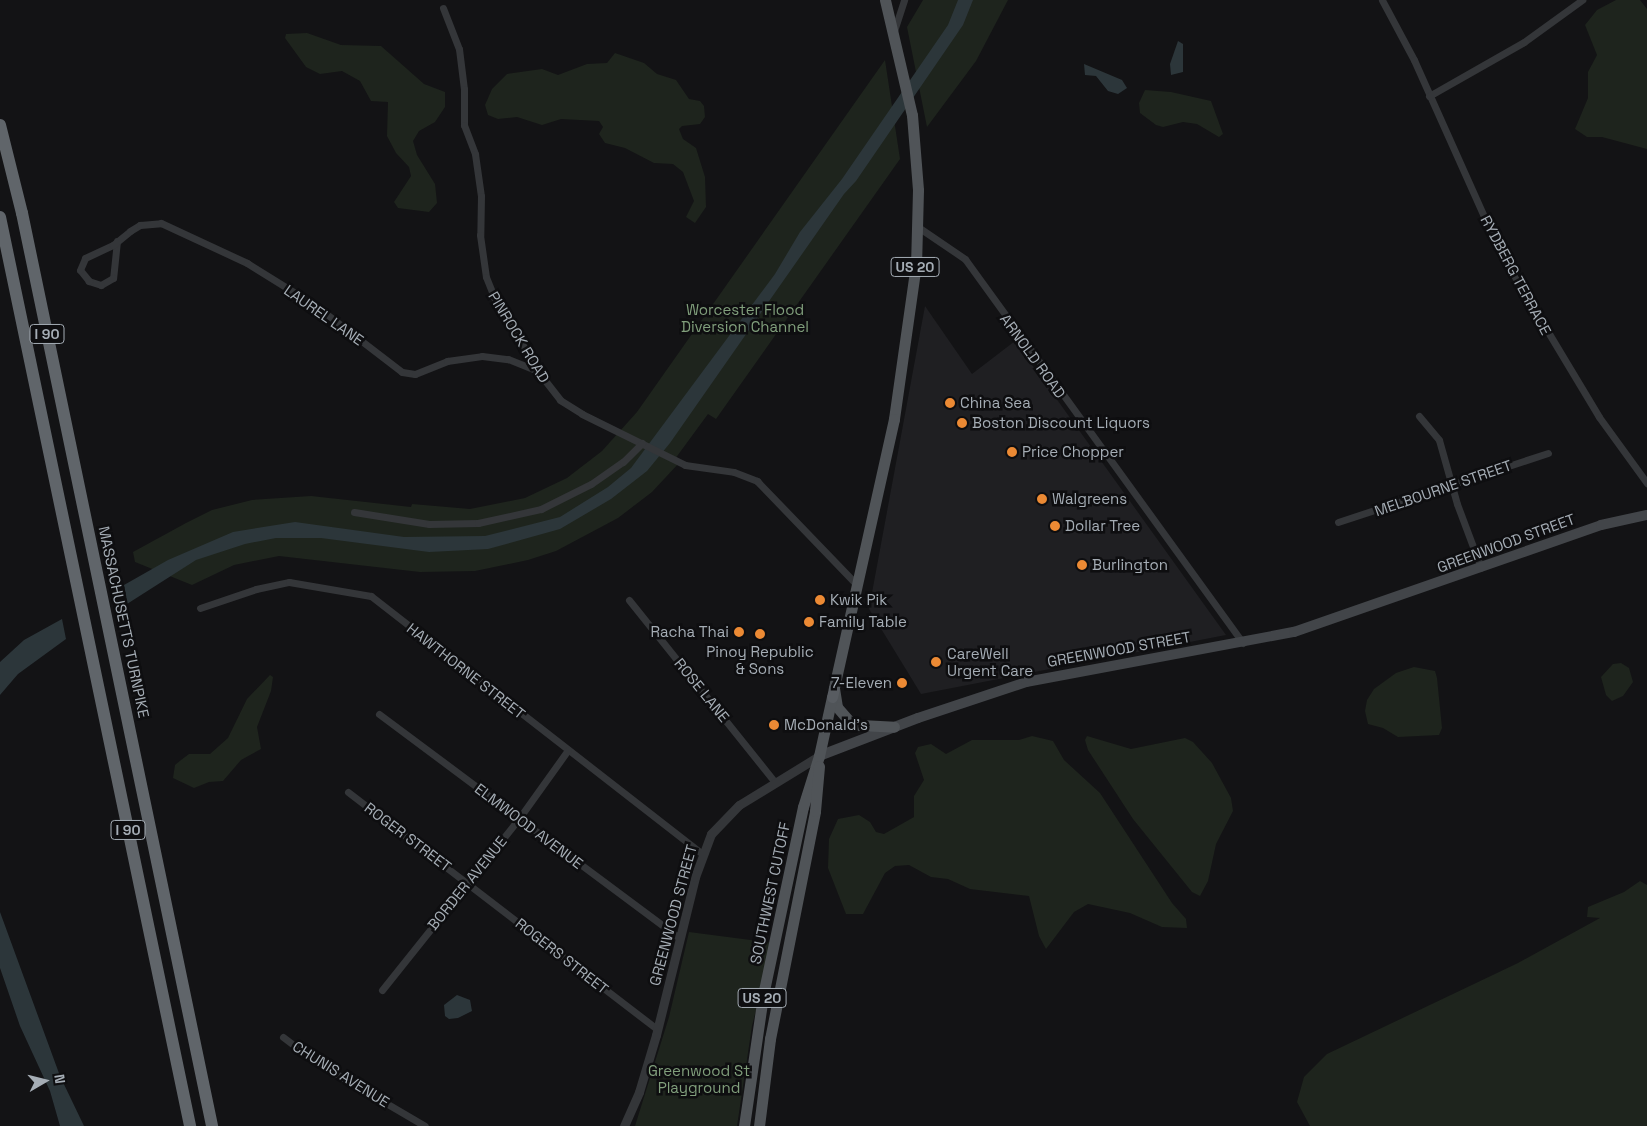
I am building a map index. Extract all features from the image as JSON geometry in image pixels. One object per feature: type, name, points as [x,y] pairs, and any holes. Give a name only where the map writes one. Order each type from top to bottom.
[{"type":"highway","name":"MASSACHUSETTS TURNPIKE","points":[[0,125],[32,260],[212,1126]]},
{"type":"highway","name":"I 90","points":[[0,217],[190,1126]]},
{"type":"main road","name":"US 20","points":[[885,0],[898,43],[912,115],[918,227]]},
{"type":"main road","name":"SOUTHWEST CUTOFF","points":[[744,1126],[763,994],[803,807],[819,756],[889,440],[912,296],[918,227]]},
{"type":"main road","name":"GREENWOOD STREET","points":[[819,756],[894,727],[1026,682],[1243,643],[1306,629],[1601,525],[1647,515]]},
{"type":"main road","points":[[833,692],[837,707],[848,722],[894,727]]},
{"type":"main road","name":"SOUTHWEST CUTOFF","points":[[759,1126],[773,1020],[817,804],[819,756]]},
{"type":"street","points":[[894,31],[904,0]]},
{"type":"street","name":"RYDBERG TERRACE","points":[[1382,0],[1390,12],[1500,252],[1599,417],[1647,483]]},
{"type":"street","points":[[1429,96],[1524,42],[1582,0]]},
{"type":"street","name":"PINROCK ROAD","points":[[443,8],[459,50],[464,89],[464,125],[473,148],[479,181],[480,235],[486,277],[494,297],[538,371],[567,405],[643,444],[685,465],[734,472],[757,481],[856,585]]},
{"type":"street","name":"LAUREL LANE","points":[[117,241],[114,278],[101,285],[89,281],[80,270],[82,261],[117,241],[140,224],[155,222],[172,226],[239,258],[316,306],[402,372],[415,374],[447,361],[488,356],[514,361],[538,371]]},
{"type":"street","name":"ARNOLD ROAD","points":[[918,227],[965,259],[1243,643]]},
{"type":"street","points":[[1419,416],[1436,432],[1481,568]]},
{"type":"street","points":[[354,512],[429,524],[478,523],[541,509],[591,484],[623,462],[643,444]]},
{"type":"street","name":"MELBOURNE STREET","points":[[1338,522],[1548,453]]},
{"type":"street","name":"HAWTHORNE STREET","points":[[200,608],[261,587],[289,582],[367,594],[702,854]]},
{"type":"street","name":"ROSE LANE","points":[[629,600],[774,782]]},
{"type":"street","name":"ELMWOOD AVENUE","points":[[379,714],[520,817],[680,938]]},
{"type":"street","name":"BORDER AVENUE","points":[[382,990],[520,817],[568,750]]},
{"type":"street","name":"GREENWOOD STREET","points":[[624,1126],[638,1092],[658,1029],[702,854],[711,834],[726,816],[774,782],[819,756]]},
{"type":"street","name":"ROGER STREET","points":[[348,792],[468,883]]},
{"type":"street","name":"ROGERS STREET","points":[[468,883],[658,1029]]},
{"type":"street","name":"CHUNIS AVENUE","points":[[283,1037],[316,1062],[425,1126]]},
{"type":"shaded area","points":[[958,0],[973,0],[963,25],[856,181],[844,194],[670,443],[647,471],[611,499],[560,529],[488,549],[429,552],[321,538],[276,538],[245,544],[196,560],[127,604],[124,585],[168,560],[233,532],[295,522],[404,537],[485,536],[560,517],[608,487],[631,468],[775,274],[800,232],[842,179],[948,25]]},
{"type":"shaded area","points":[[1178,41],[1183,44],[1183,72],[1171,75],[1170,64]]},
{"type":"shaded area","points":[[1084,64],[1122,80],[1127,88],[1118,94],[1108,91],[1096,76],[1085,75]]},
{"type":"shaded area","points":[[925,306],[972,374],[1015,341],[1226,635],[921,694],[869,609]]},
{"type":"shaded area","points":[[62,619],[66,639],[18,674],[0,695],[0,662],[24,640]]},
{"type":"shaded area","points":[[0,912],[60,1076],[84,1126],[60,1126],[50,1091],[20,1026],[0,968]]},
{"type":"shaded area","points":[[457,995],[470,1000],[472,1011],[458,1018],[449,1019],[445,1016],[444,1005]]},
{"type":"green space","points":[[923,0],[1008,0],[976,61],[927,127],[907,27]]},
{"type":"green space","points":[[1616,0],[1640,0],[1647,9],[1647,149],[1602,137],[1587,137],[1575,129],[1588,98],[1588,72],[1597,55],[1585,25],[1597,10]]},
{"type":"green space","points":[[307,33],[341,45],[381,46],[424,84],[445,92],[445,107],[435,122],[419,131],[413,141],[417,155],[435,184],[437,203],[429,212],[398,208],[394,202],[411,176],[409,167],[396,153],[387,136],[388,102],[371,101],[360,81],[342,71],[320,74],[306,67],[285,38],[286,34]]},
{"type":"green space","points":[[615,53],[644,63],[657,74],[676,80],[689,99],[700,101],[704,106],[705,117],[700,124],[682,126],[679,129],[683,139],[696,148],[705,177],[706,207],[695,223],[686,217],[694,201],[683,172],[673,164],[654,163],[625,148],[605,143],[599,134],[603,127],[599,121],[561,119],[542,125],[517,117],[498,119],[488,115],[485,105],[492,89],[507,74],[542,69],[558,75],[587,64],[607,63]]},
{"type":"green space","name":"Worcester Flood Diversion Channel","points":[[885,60],[900,159],[716,419],[708,414],[675,459],[679,463],[652,492],[618,518],[556,551],[528,560],[475,571],[420,572],[279,556],[234,565],[192,585],[135,562],[133,552],[186,523],[212,510],[252,500],[311,496],[411,507],[412,504],[470,509],[525,498],[567,478],[602,451],[637,412]]},
{"type":"green space","points":[[1145,90],[1171,92],[1211,101],[1223,134],[1219,137],[1197,124],[1183,122],[1163,127],[1156,125],[1140,113],[1139,103]]},
{"type":"green space","points":[[1621,663],[1629,668],[1633,682],[1623,696],[1612,701],[1606,695],[1601,677],[1613,664]]},
{"type":"green space","points":[[1414,667],[1435,671],[1442,728],[1439,735],[1398,737],[1383,728],[1368,724],[1365,711],[1367,700],[1374,689],[1396,673]]},
{"type":"green space","points":[[270,675],[273,677],[271,691],[257,727],[261,749],[241,760],[223,781],[209,782],[194,788],[173,778],[175,765],[189,754],[210,754],[228,738],[247,699]]},
{"type":"green space","points":[[1032,736],[1053,741],[1064,760],[1100,793],[1172,903],[1186,919],[1187,928],[1162,927],[1130,913],[1088,904],[1074,912],[1046,949],[1039,936],[1029,896],[970,889],[948,879],[931,877],[909,865],[895,866],[885,873],[863,914],[846,914],[828,868],[829,839],[838,819],[859,815],[870,822],[876,832],[884,834],[914,817],[914,796],[924,780],[915,753],[918,747],[931,744],[946,754],[972,740],[1019,740]]},
{"type":"green space","points":[[1087,736],[1131,749],[1185,738],[1193,742],[1212,763],[1231,798],[1233,811],[1216,844],[1208,881],[1200,896],[1192,892],[1133,819],[1088,750],[1085,740]]},
{"type":"green space","points":[[1640,881],[1647,885],[1647,1126],[1310,1126],[1297,1102],[1304,1077],[1327,1054],[1518,963],[1600,918],[1587,917],[1588,907],[1624,892]]},
{"type":"green space","name":"Greenwood St Playground","points":[[689,932],[773,943],[752,1026],[737,1126],[635,1126],[669,1017]]},
{"type":"place","name":"China Sea","points":[[950,403]]},
{"type":"place","name":"Boston Discount Liquors","points":[[962,423]]},
{"type":"place","name":"Price Chopper","points":[[1012,452]]},
{"type":"place","name":"Walgreens","points":[[1042,499]]},
{"type":"place","name":"Dollar Tree","points":[[1055,526]]},
{"type":"place","name":"Burlington","points":[[1082,565]]},
{"type":"place","name":"Kwik Pik","points":[[820,600]]},
{"type":"place","name":"Family Table","points":[[809,622]]},
{"type":"place","name":"Racha Thai","points":[[739,632]]},
{"type":"place","name":"Pinoy Republic & Sons","points":[[760,634]]},
{"type":"place","name":"CareWell Urgent Care","points":[[936,662]]},
{"type":"place","name":"7-Eleven","points":[[902,683]]},
{"type":"place","name":"McDonald's","points":[[774,725]]}]
